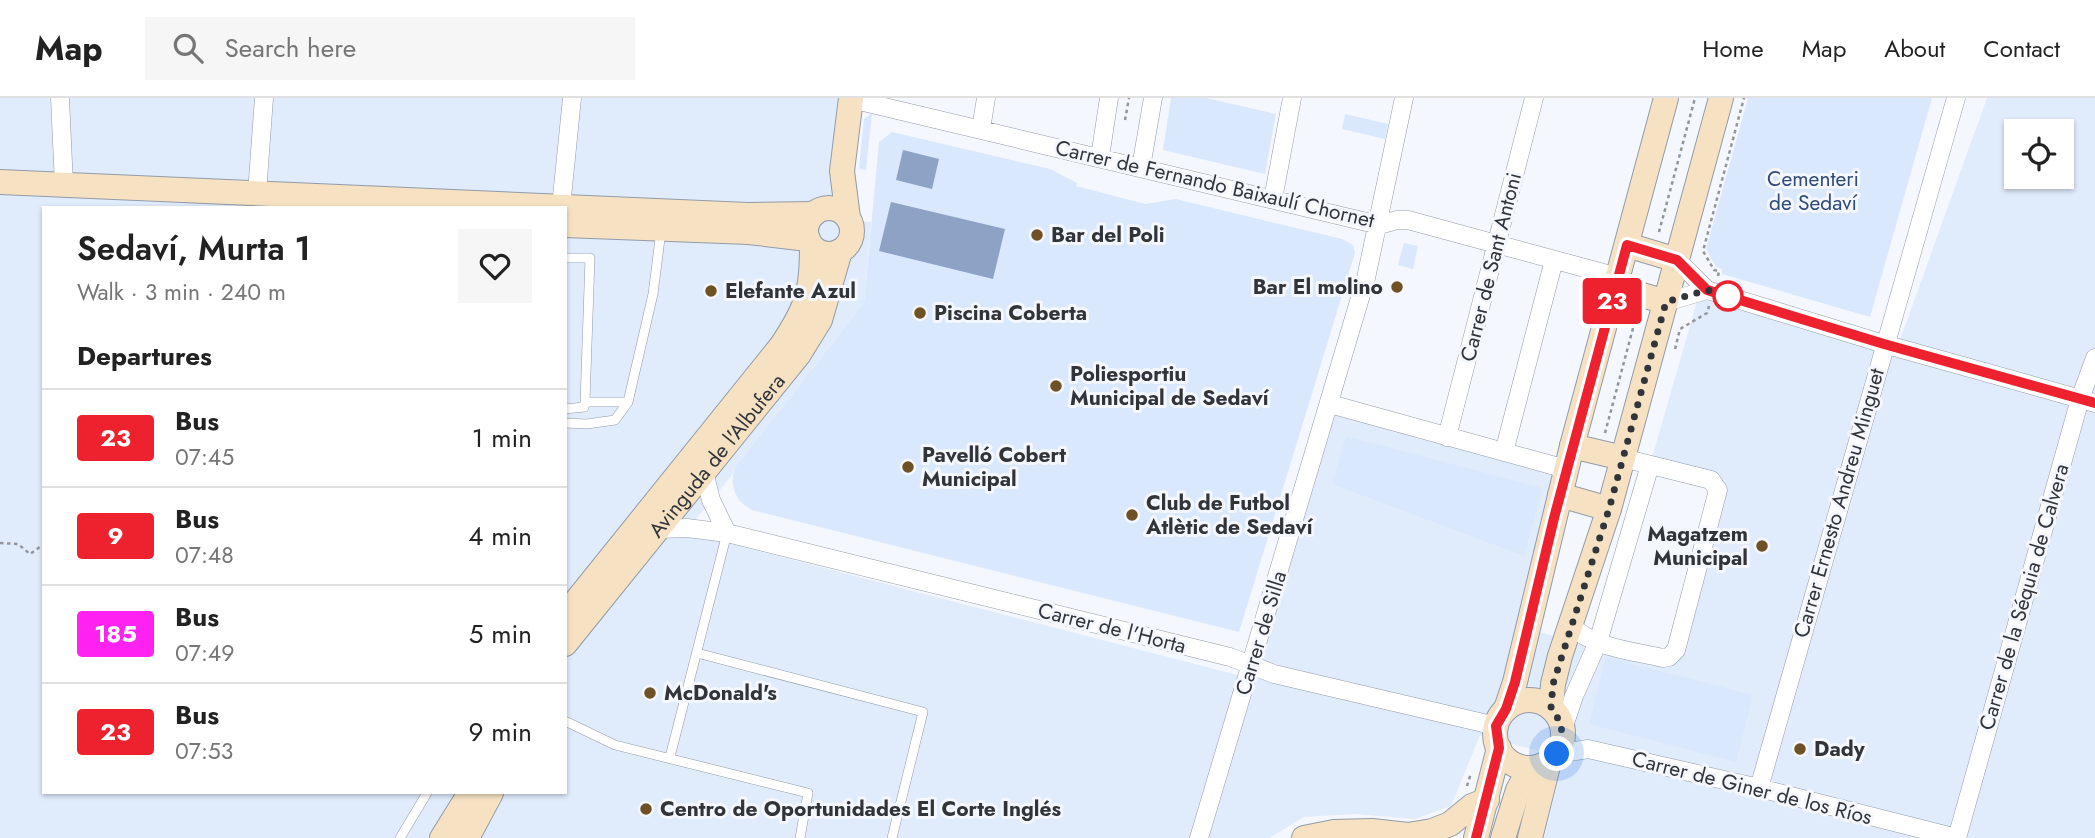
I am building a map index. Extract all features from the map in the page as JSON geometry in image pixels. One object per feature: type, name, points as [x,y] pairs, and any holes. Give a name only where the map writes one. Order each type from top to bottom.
[{"type":"street","points":[[60,98],[64,185]]},
{"type":"street","points":[[254,201],[264,98]]},
{"type":"street","points":[[564,206],[572,98]]},
{"type":"street","points":[[567,217],[662,230],[749,232],[810,243],[825,254],[840,251],[850,240],[852,232],[842,171],[851,98]]},
{"type":"street","name":"Carrer de Fernando Baixaulí Chornet","points":[[851,98],[1379,225],[1408,220],[1554,260],[1617,282]]},
{"type":"street","points":[[981,129],[986,98]]},
{"type":"street","points":[[1100,157],[1109,98]]},
{"type":"street","points":[[1141,167],[1153,98]]},
{"type":"street","points":[[1273,199],[1292,98]]},
{"type":"street","name":"Carrer de Silla","points":[[1199,838],[1366,278],[1404,98]]},
{"type":"street","name":"Carrer de Sant Antoni","points":[[1447,437],[1534,98]]},
{"type":"street","points":[[1476,838],[1487,800],[1500,728],[1515,682],[1569,458],[1666,98]]},
{"type":"street","points":[[1530,838],[1552,742],[1553,684],[1609,509],[1721,98]]},
{"type":"street","name":"Carrer Ernesto Andreu Minguet","points":[[1759,788],[1956,98]]},
{"type":"street","points":[[810,243],[807,225],[819,211],[842,171]]},
{"type":"street","points":[[0,182],[254,201]]},
{"type":"street","points":[[0,195],[357,206]]},
{"type":"street","points":[[567,216],[625,209],[748,215],[837,210],[848,218]]},
{"type":"street","name":"Avinguda de l'Albufera","points":[[567,613],[782,345],[802,315],[812,281],[810,243]]},
{"type":"street","points":[[1627,245],[1677,260],[1711,291],[1884,344],[2088,401]]},
{"type":"street","name":"Avinguda de l'Albufera","points":[[567,642],[799,354],[820,320],[840,251]]},
{"type":"street","points":[[1504,452],[1554,260]]},
{"type":"street","points":[[1617,282],[1666,302],[1711,291]]},
{"type":"street","name":"Carrer de la Séquia de Calvera","points":[[1957,838],[2088,401],[2095,358]]},
{"type":"street","points":[[1329,404],[1504,452],[1569,458],[1623,458],[1711,480],[1717,490],[1676,650],[1669,657],[1663,658],[1598,642],[1587,638],[1571,626]]},
{"type":"street","points":[[1503,838],[1518,790],[1552,742],[1598,642],[1650,465]]},
{"type":"street","points":[[704,472],[711,500],[727,533]]},
{"type":"street","points":[[1560,495],[1609,509]]},
{"type":"street","name":"Carrer de l'Horta","points":[[658,529],[687,528],[727,533],[1230,657],[1274,674],[1500,728]]},
{"type":"street","points":[[1500,728],[1516,703],[1528,700],[1541,702],[1552,742]]},
{"type":"street","points":[[1500,728],[1511,763],[1552,742]]},
{"type":"street","name":"Carrer de Giner de los Ríos","points":[[1552,742],[1759,788],[1957,838]]},
{"type":"street","points":[[442,838],[469,794]]},
{"type":"street","points":[[467,838],[490,794]]},
{"type":"street","points":[[1304,838],[1334,832],[1364,835],[1372,831],[1408,835],[1432,831],[1450,824],[1472,806],[1487,800]]},
{"type":"lane","points":[[567,423],[587,424],[615,420],[628,402],[653,294],[662,230],[625,209]]},
{"type":"lane","points":[[567,258],[590,258],[585,402],[584,407],[579,409],[567,409]]},
{"type":"lane","points":[[585,402],[628,402]]},
{"type":"lane","points":[[670,757],[727,533]]},
{"type":"lane","points":[[697,653],[923,712],[892,838]]},
{"type":"lane","points":[[567,722],[615,745],[808,793],[800,838]]},
{"type":"lane","points":[[400,838],[426,794]]},
{"type":"path","points":[[1125,120],[1129,98]]},
{"type":"path","points":[[1659,232],[1695,98]]},
{"type":"path","points":[[1673,355],[1680,329],[1707,313],[1711,291],[1719,271],[1714,270],[1703,251],[1744,98]]},
{"type":"path","points":[[1604,436],[1636,317]]},
{"type":"path","points":[[0,543],[18,544],[30,554],[42,545]]},
{"type":"shaded area","points":[[0,98],[851,98],[841,220],[871,222],[864,303],[685,532],[1249,678],[1330,404],[1566,469],[1528,629],[1561,638],[1669,657],[1718,490],[1650,465],[1698,298],[1895,354],[1987,98],[2095,98],[2095,838],[1544,838],[1564,758],[1480,735],[1451,806],[1415,819],[1355,814],[1304,817],[1269,838],[0,838]]},
{"type":"green space","points":[[1171,98],[1206,98],[1276,114],[1265,174],[1163,150]]},
{"type":"green space","name":"Cementeri de Sedaví","points":[[1748,98],[1932,98],[1870,317],[1722,274],[1722,269],[1716,267],[1706,249]]},
{"type":"green space","points":[[872,113],[866,170],[859,169],[864,119]]},
{"type":"green space","points":[[1345,114],[1388,124],[1385,139],[1342,129]]},
{"type":"green space","name":"Poliesportiu Municipal de Sedaví","points":[[892,132],[1050,169],[1077,183],[1076,186],[1145,204],[1176,199],[1342,239],[1353,245],[1355,253],[1239,632],[752,510],[737,497],[733,485],[736,466],[864,303],[879,142]]},
{"type":"green space","points":[[1404,243],[1418,246],[1413,269],[1398,265]]},
{"type":"green space","points":[[1346,436],[1542,488],[1524,556],[1332,484]]},
{"type":"green space","points":[[1606,657],[1753,695],[1736,762],[1589,724]]},
{"type":"water","points":[[903,150],[939,159],[932,189],[896,180]]},
{"type":"water","points":[[891,202],[1005,229],[993,279],[879,251]]},
{"type":"bus line","name":"23","points":[[1476,838],[1499,748],[1496,726],[1506,709],[1515,682],[1554,518],[1627,245],[1677,260],[1707,290],[1884,344],[2095,403]]},
{"type":"place","name":"Bar del Poli","points":[[1037,235]]},
{"type":"place","name":"Bar El molino","points":[[1397,287]]},
{"type":"place","name":"Elefante Azul","points":[[711,291]]},
{"type":"place","name":"Piscina Coberta","points":[[920,313]]},
{"type":"place","name":"Poliesportiu Municipal de Sedaví","points":[[1056,386]]},
{"type":"place","name":"Pavelló Cobert Municipal","points":[[908,467]]},
{"type":"place","name":"Club de Futbol Atlètic de Sedaví","points":[[1132,515]]},
{"type":"place","name":"Magatzem Municipal","points":[[1762,546]]},
{"type":"place","name":"McDonald's","points":[[650,693]]},
{"type":"place","name":"Dady","points":[[1800,749]]},
{"type":"place","name":"Centro de Oportunidades El Corte Inglés","points":[[646,809]]},
{"type":"route","points":[[1557,754],[1562,744],[1563,729],[1551,708],[1553,684],[1609,509],[1666,302],[1707,290],[1728,296]]}]
